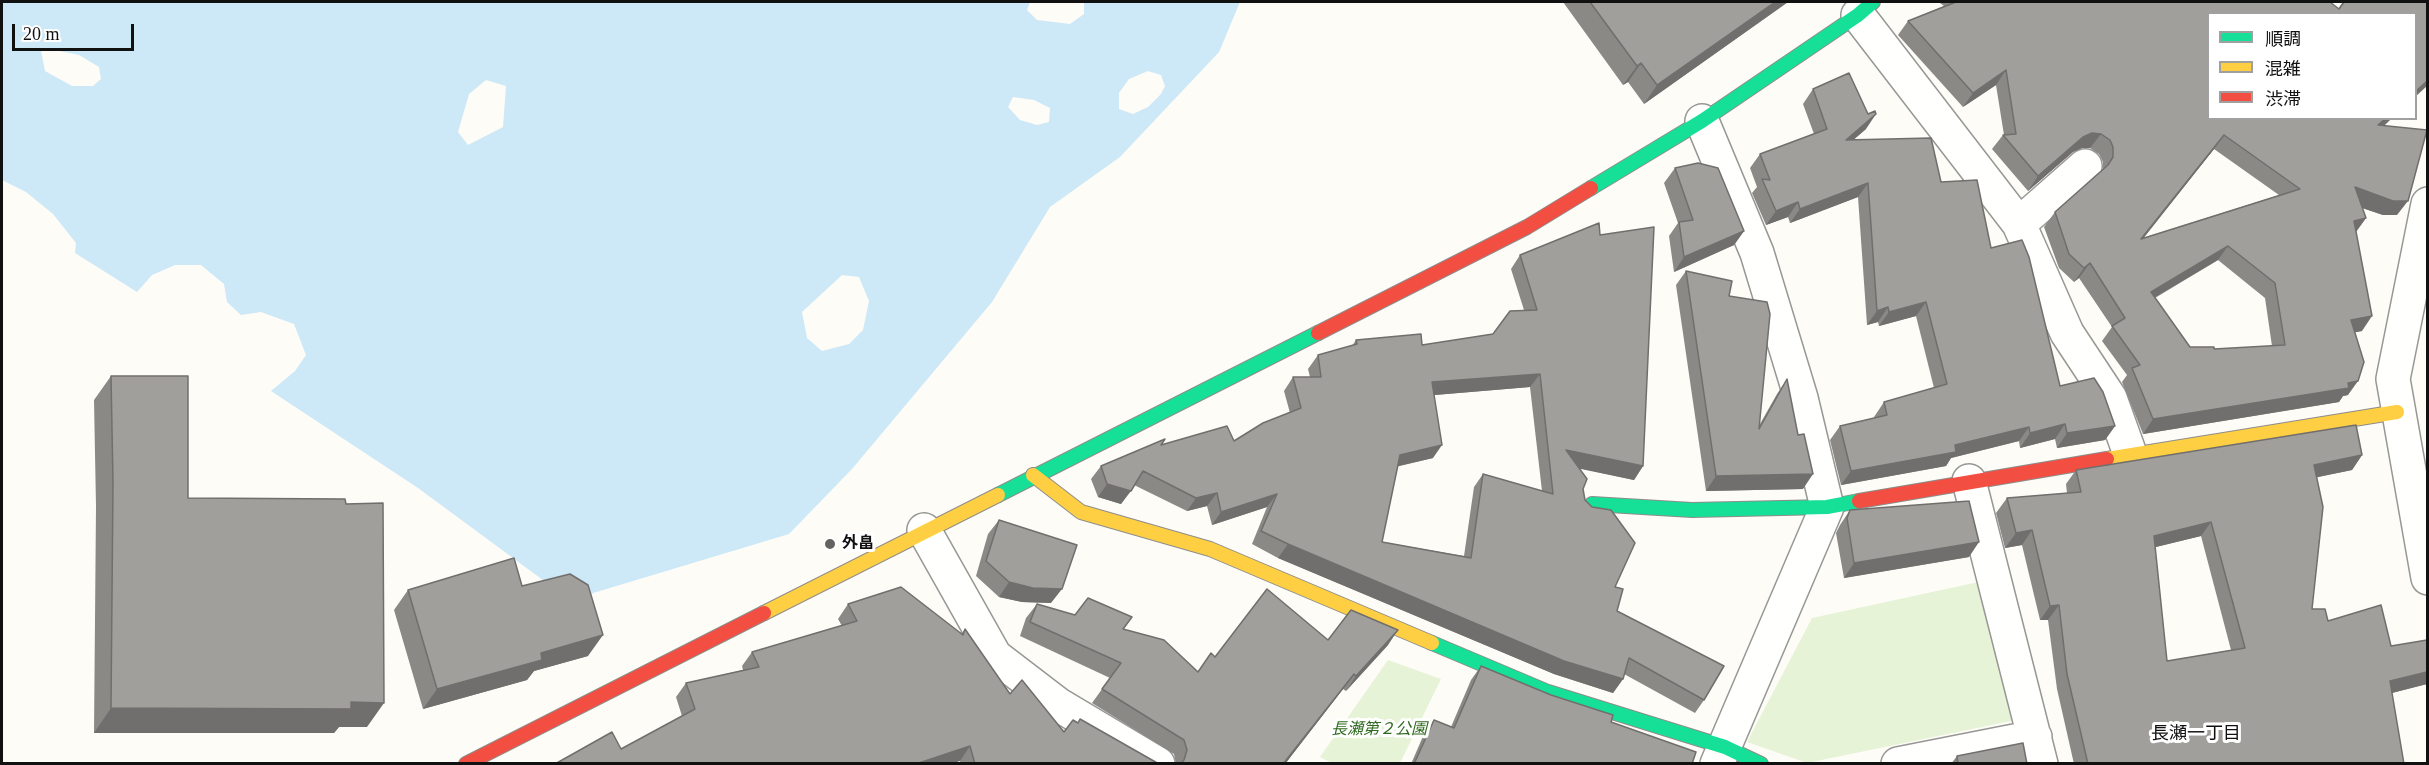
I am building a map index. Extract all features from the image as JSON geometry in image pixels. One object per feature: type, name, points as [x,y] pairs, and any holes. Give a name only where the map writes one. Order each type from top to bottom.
[{"type":"street","points":[[466,764],[924,530],[1527,227],[1702,121],[1865,8],[2019,224],[2067,333],[2110,398],[2130,454]]},
{"type":"street","points":[[1702,121],[1757,253],[1801,398],[1827,507],[1721,755]]},
{"type":"street","points":[[2019,224],[2085,166]]},
{"type":"street","points":[[2427,204],[2393,379],[2427,578]]},
{"type":"street","points":[[1592,504],[1692,510],[1827,507],[2130,454],[2397,412]]},
{"type":"street","points":[[1033,475],[1081,512],[1210,549],[1548,692],[1721,755],[1761,764]]},
{"type":"street","points":[[1898,764],[2038,750],[1969,481]]},
{"type":"street","points":[[924,530],[995,656],[1059,705],[1158,764]]},
{"type":"green space","points":[[1983,581],[2021,719],[1807,763],[1747,742],[1812,618]]},
{"type":"green space","name":"長瀬第２公園","points":[[1388,660],[1441,679],[1400,763],[1332,763],[1320,757]]},
{"type":"water","points":[[2,2],[1030,2],[1027,10],[1037,20],[1070,24],[1084,14],[1084,2],[1240,2],[1219,52],[1120,157],[1050,207],[992,302],[852,469],[789,534],[570,600],[418,488],[271,391],[295,371],[306,355],[294,324],[261,312],[241,315],[227,302],[224,284],[201,265],[175,265],[152,275],[137,292],[75,253],[76,243],[53,214],[26,192],[2,180]],"holes":[[[54,50],[79,55],[99,67],[101,79],[93,86],[72,86],[45,71],[41,51]],[[1148,71],[1161,75],[1165,86],[1161,94],[1148,107],[1133,114],[1119,109],[1119,93],[1129,79]],[[486,80],[506,86],[503,127],[468,145],[458,132],[469,94]],[[1013,97],[1034,100],[1050,108],[1049,122],[1037,125],[1020,120],[1008,107]],[[842,275],[859,277],[869,301],[863,330],[849,344],[822,351],[807,338],[802,312]]]},
{"type":"building","points":[[1590,2],[1775,2],[1657,85],[1641,63],[1637,66]]},
{"type":"building","points":[[1956,2],[2330,2],[2339,9],[2344,2],[2427,2],[2427,81],[2417,90],[2417,12],[2207,12],[2207,120],[2384,120],[2378,125],[2427,130],[2408,201],[2393,201],[2355,187],[2366,218],[2354,221],[2372,316],[2351,320],[2364,362],[2358,381],[2348,383],[2349,388],[2153,419],[2132,368],[2140,365],[2112,326],[2125,318],[2090,263],[2084,268],[2069,254],[2055,212],[2108,165],[2113,157],[2110,140],[2101,134],[2092,133],[2083,137],[2038,176],[2003,135],[2016,134],[2006,70],[1973,93],[1908,21]],"holes":[[[2224,135],[2300,189],[2141,239]],[[2228,246],[2275,283],[2285,345],[2214,349],[2214,347],[2190,347],[2151,292]]]},
{"type":"building","points":[[1849,73],[1868,114],[1875,111],[1876,114],[1846,140],[1931,138],[1941,182],[1977,180],[1991,248],[2022,240],[2029,257],[2060,386],[2094,378],[2103,392],[2115,426],[2067,433],[2065,424],[2030,433],[2029,427],[1955,445],[1956,452],[1851,471],[1840,426],[1887,415],[1884,402],[1947,384],[1926,302],[1889,312],[1888,307],[1877,311],[1868,183],[1800,209],[1798,202],[1776,211],[1762,179],[1770,180],[1760,154],[1827,129],[1813,89]]},
{"type":"building","points":[[1698,163],[1718,168],[1744,231],[1684,257],[1679,222],[1693,220],[1675,168]]},
{"type":"building","points":[[1599,223],[1600,235],[1654,227],[1643,466],[1566,450],[1587,479],[1583,489],[1585,500],[1592,507],[1611,510],[1635,543],[1615,587],[1623,589],[1617,611],[1724,666],[1704,700],[1629,658],[1623,679],[1564,661],[1261,531],[1277,494],[1221,512],[1217,493],[1196,498],[1143,471],[1131,491],[1107,484],[1101,466],[1165,439],[1161,445],[1227,426],[1234,441],[1263,423],[1301,408],[1293,377],[1321,377],[1318,355],[1357,344],[1356,340],[1421,334],[1422,345],[1493,334],[1510,311],[1537,310],[1520,255]],"holes":[[[1540,374],[1553,494],[1483,474],[1471,558],[1382,542],[1400,455],[1442,445],[1432,382]]]},
{"type":"building","points":[[1686,271],[1732,281],[1729,296],[1767,302],[1770,314],[1759,429],[1787,379],[1798,435],[1804,434],[1813,474],[1716,476]]},
{"type":"building","points":[[111,376],[188,376],[188,498],[345,499],[346,504],[383,503],[384,703],[351,702],[351,709],[111,708],[113,482]]},
{"type":"building","points":[[2356,425],[2362,455],[2314,465],[2323,507],[2312,609],[2325,609],[2328,621],[2381,605],[2391,646],[2427,640],[2427,672],[2390,681],[2404,764],[2088,764],[2067,674],[2059,605],[2050,606],[2032,530],[2016,533],[2007,498],[2081,492],[2076,470]],"holes":[[[2211,522],[2245,648],[2167,661],[2154,536]]]},
{"type":"building","points":[[1969,501],[1979,542],[1854,563],[1847,518],[1850,510]]},
{"type":"building","points":[[999,520],[1077,545],[1062,589],[1033,588],[1009,582],[986,561]]},
{"type":"building","points":[[514,558],[522,586],[570,574],[588,585],[603,635],[541,653],[542,660],[437,689],[408,590]]},
{"type":"building","points":[[901,587],[963,635],[965,629],[1010,694],[1022,680],[1064,732],[1073,720],[1078,723],[1080,719],[1159,764],[975,764],[970,746],[916,764],[555,764],[612,732],[621,749],[695,709],[686,683],[759,667],[752,652],[857,621],[848,604]]},
{"type":"building","points":[[1267,589],[1328,640],[1351,610],[1398,630],[1356,676],[1354,674],[1283,764],[1180,764],[1187,750],[1184,740],[1102,689],[1121,663],[1030,622],[1037,604],[1075,615],[1088,598],[1132,617],[1123,629],[1164,640],[1198,672],[1211,653],[1215,657]]},
{"type":"building","points":[[1481,666],[1551,695],[1613,715],[1611,722],[1696,752],[1692,764],[1414,764],[1434,720],[1454,728]]},
{"type":"building","points":[[2023,743],[2027,764],[1958,764],[1957,756]]},
{"type":"traffic: fast","points":[[1591,188],[1702,121],[1858,15],[1873,2]]},
{"type":"traffic: fast","points":[[998,495],[1318,333]]},
{"type":"traffic: fast","points":[[1592,504],[1692,510],[1827,507],[1859,501]]},
{"type":"traffic: fast","points":[[1432,643],[1548,692],[1725,747],[1761,764]]},
{"type":"traffic: slow","points":[[2107,459],[2397,412]]},
{"type":"traffic: slow","points":[[1033,475],[1081,512],[1210,549],[1432,643]]},
{"type":"traffic: slow","points":[[764,613],[998,495]]},
{"type":"traffic: jam","points":[[1318,333],[1527,227],[1591,188]]},
{"type":"traffic: jam","points":[[1859,501],[2107,459]]},
{"type":"traffic: jam","points":[[466,764],[764,613]]},
{"type":"place","name":"外畠","points":[[830,544]]},
{"type":"district","name":"長瀬一丁目","points":[[2196,734]]}]
